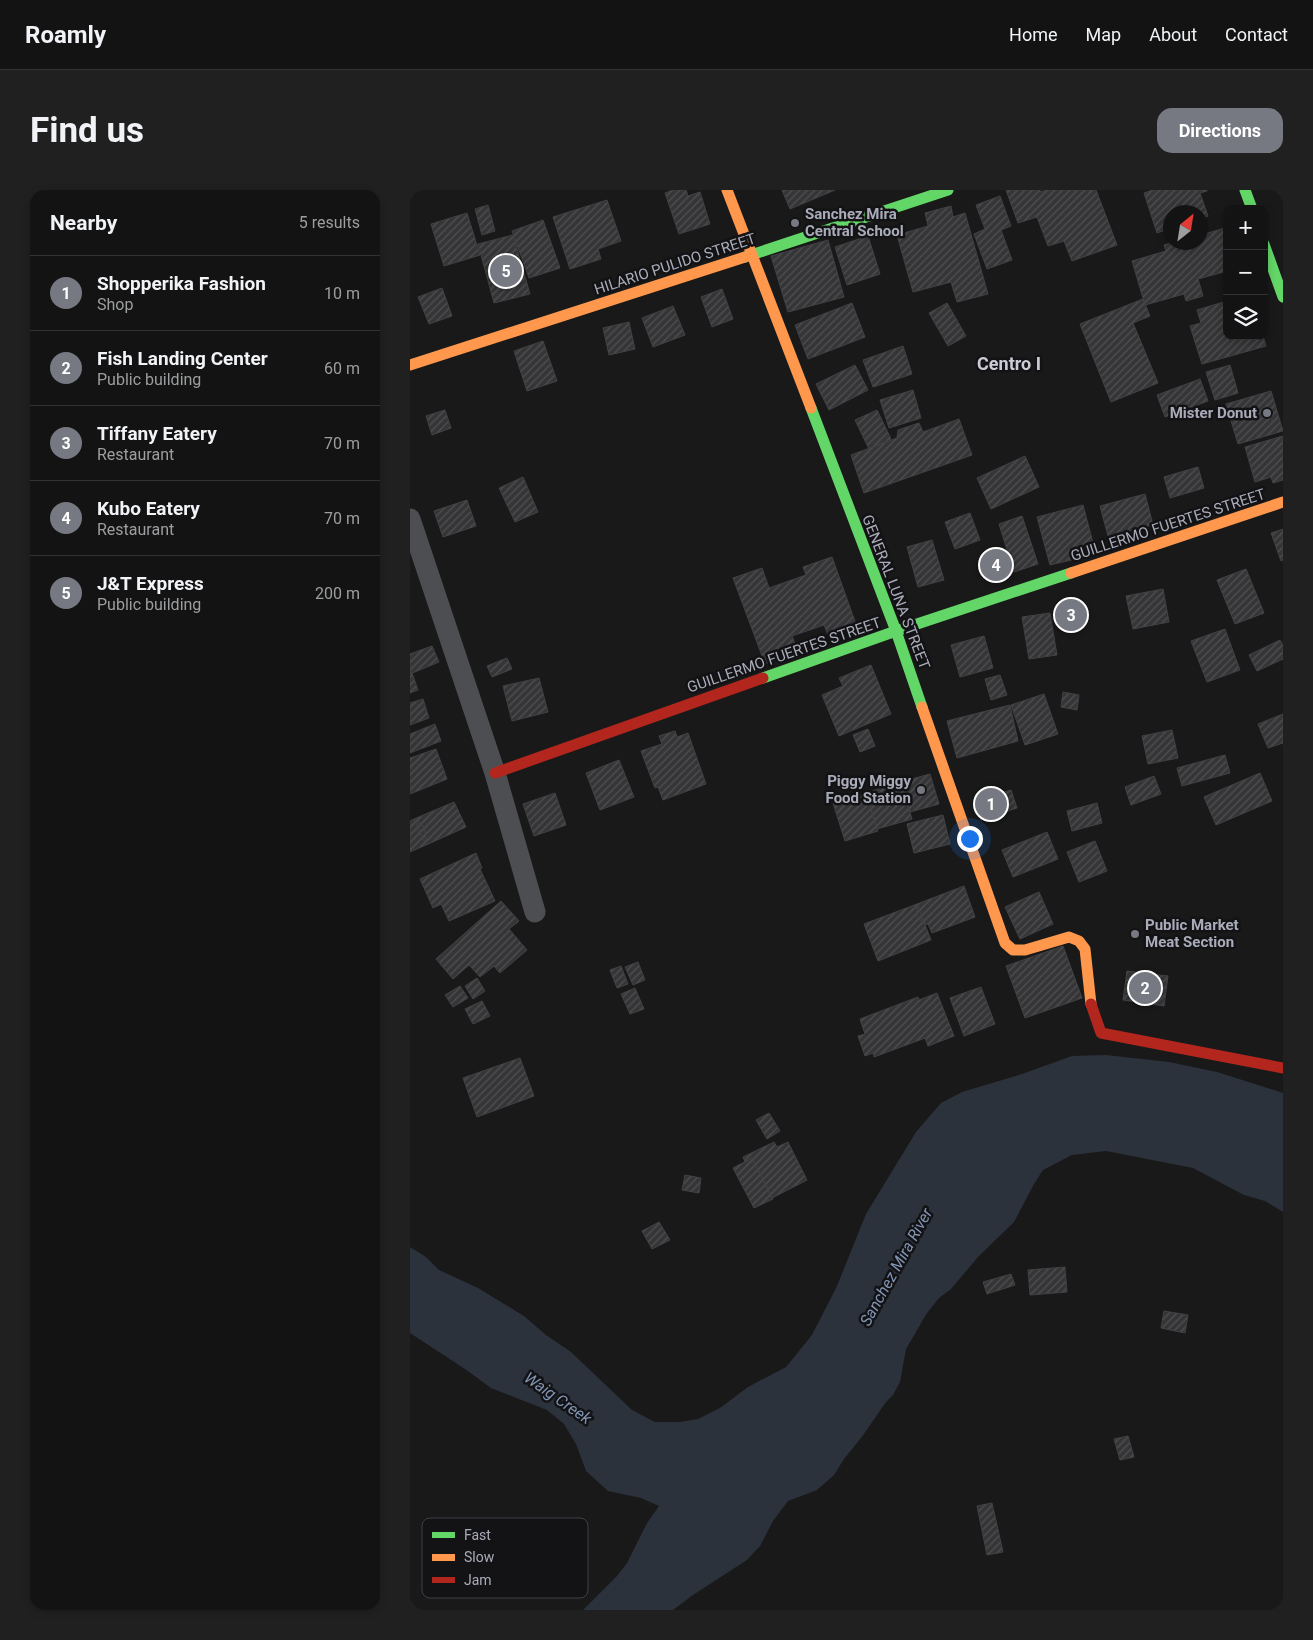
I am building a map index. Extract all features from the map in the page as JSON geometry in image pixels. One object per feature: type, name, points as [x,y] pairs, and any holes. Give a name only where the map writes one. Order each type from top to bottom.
[{"type":"main road","name":"GENERAL LUNA STREET","points":[[727,190],[896,631],[1005,943],[1013,950],[1025,950],[1069,937],[1079,941],[1085,949],[1090,1000],[1100,1033],[1283,1068]]},
{"type":"main road","name":"HILARIO PULIDO STREET","points":[[410,365],[948,190]]},
{"type":"main road","points":[[1245,190],[1251,205]]},
{"type":"main road","points":[[1266,250],[1283,297]]},
{"type":"main road","name":"GUILLERMO FUERTES STREET","points":[[495,773],[896,631],[1283,502]]},
{"type":"street","points":[[410,519],[495,773],[536,912]]},
{"type":"water","points":[[1106,1055],[1169,1062],[1217,1072],[1283,1093],[1283,1212],[1265,1201],[1244,1195],[1193,1168],[1106,1151],[1072,1155],[1043,1170],[1014,1222],[978,1257],[951,1289],[939,1298],[927,1313],[906,1349],[900,1382],[893,1395],[834,1475],[817,1490],[788,1501],[773,1521],[760,1546],[747,1560],[673,1610],[583,1610],[617,1576],[627,1563],[647,1523],[659,1506],[641,1498],[608,1491],[586,1471],[576,1444],[564,1424],[547,1410],[491,1388],[410,1333],[410,1247],[426,1257],[439,1270],[478,1288],[524,1316],[546,1335],[571,1352],[632,1410],[655,1422],[680,1422],[698,1419],[720,1408],[748,1387],[786,1367],[812,1335],[837,1286],[866,1214],[916,1132],[941,1103],[962,1092],[1022,1074],[1072,1056]]},
{"type":"building","points":[[673,190],[686,190],[688,196],[700,192],[710,224],[679,234],[665,193]]},
{"type":"building","points":[[782,190],[835,190],[790,209]]},
{"type":"building","points":[[1006,190],[1040,190],[1041,192],[1046,190],[1096,190],[1117,245],[1072,261],[1064,241],[1048,246],[1037,217],[1018,223]]},
{"type":"building","points":[[1153,190],[1207,190],[1200,193],[1204,205],[1163,205],[1163,231],[1157,233],[1144,193]]},
{"type":"building","points":[[1000,196],[1011,226],[1001,230],[1012,260],[987,269],[974,234],[985,229],[976,205]]},
{"type":"building","points":[[607,200],[621,241],[598,249],[601,259],[570,269],[553,217]]},
{"type":"building","points":[[488,205],[495,231],[482,235],[475,209]]},
{"type":"building","points":[[951,206],[953,217],[965,213],[988,294],[957,302],[951,282],[913,292],[897,235],[928,226],[925,213]]},
{"type":"building","points":[[467,213],[480,255],[444,266],[431,224]]},
{"type":"building","points":[[543,220],[560,268],[529,278],[512,231]]},
{"type":"building","points":[[1223,229],[1223,272],[1198,279],[1203,296],[1186,301],[1184,294],[1145,305],[1132,261],[1166,250],[1208,250],[1208,233]]},
{"type":"building","points":[[513,235],[530,294],[494,303],[478,244]]},
{"type":"building","points":[[868,236],[880,274],[847,285],[835,247]]},
{"type":"building","points":[[828,240],[844,297],[788,312],[771,256]]},
{"type":"building","points":[[442,288],[452,316],[429,324],[418,297]]},
{"type":"building","points":[[722,289],[733,319],[712,327],[701,297]]},
{"type":"building","points":[[1143,299],[1150,316],[1133,323],[1158,383],[1111,402],[1080,324]]},
{"type":"building","points":[[1223,302],[1223,340],[1264,340],[1266,346],[1202,364],[1190,326],[1201,323],[1197,310]]},
{"type":"building","points":[[852,303],[865,337],[808,359],[795,325]]},
{"type":"building","points":[[947,303],[966,336],[948,346],[929,313]]},
{"type":"building","points":[[673,306],[685,335],[653,347],[642,318]]},
{"type":"building","points":[[629,322],[635,349],[609,355],[603,328]]},
{"type":"building","points":[[543,341],[557,381],[527,391],[514,351]]},
{"type":"building","points":[[903,346],[912,374],[873,387],[863,360]]},
{"type":"building","points":[[855,365],[868,390],[829,410],[816,384]]},
{"type":"building","points":[[1230,365],[1238,393],[1215,400],[1206,372]]},
{"type":"building","points":[[1200,379],[1208,401],[1165,417],[1157,395]]},
{"type":"building","points":[[913,390],[921,418],[889,428],[880,400]]},
{"type":"building","points":[[1271,391],[1283,431],[1238,444],[1226,404]]},
{"type":"building","points":[[445,410],[451,428],[432,435],[426,416]]},
{"type":"building","points":[[877,410],[891,439],[869,449],[855,420]]},
{"type":"building","points":[[959,419],[972,455],[864,493],[851,455],[897,438],[898,430],[919,423],[923,432]]},
{"type":"building","points":[[1283,436],[1283,480],[1273,483],[1271,477],[1255,482],[1245,447]]},
{"type":"building","points":[[1025,456],[1039,487],[991,509],[977,478]]},
{"type":"building","points":[[1198,467],[1204,488],[1170,498],[1164,477]]},
{"type":"building","points":[[523,477],[538,512],[515,522],[499,488]]},
{"type":"building","points":[[1145,494],[1153,525],[1108,536],[1100,506]]},
{"type":"building","points":[[467,500],[476,526],[443,537],[434,511]]},
{"type":"building","points":[[1083,505],[1096,554],[1050,565],[1037,517]]},
{"type":"building","points":[[970,513],[980,540],[955,549],[945,522]]},
{"type":"building","points":[[1022,516],[1038,564],[1014,572],[999,524]]},
{"type":"building","points":[[1283,529],[1283,560],[1281,561],[1271,533]]},
{"type":"building","points":[[932,540],[944,580],[918,587],[907,547]]},
{"type":"building","points":[[832,557],[857,627],[829,637],[824,625],[792,636],[798,652],[765,664],[733,578],[762,568],[769,588],[806,575],[803,567]]},
{"type":"building","points":[[1246,569],[1264,613],[1235,624],[1217,580]]},
{"type":"building","points":[[1163,589],[1169,622],[1133,629],[1126,596]]},
{"type":"building","points":[[1050,613],[1057,655],[1029,659],[1022,617]]},
{"type":"building","points":[[1225,629],[1240,670],[1207,682],[1191,641]]},
{"type":"building","points":[[984,636],[993,668],[960,677],[951,645]]},
{"type":"building","points":[[1280,640],[1283,645],[1283,659],[1257,671],[1249,655]]},
{"type":"building","points":[[432,646],[439,662],[410,674],[410,654]]},
{"type":"building","points":[[507,658],[512,669],[492,677],[487,666]]},
{"type":"building","points":[[871,665],[891,714],[839,736],[822,695],[843,686],[839,678]]},
{"type":"building","points":[[410,673],[412,673],[418,690],[410,693]]},
{"type":"building","points":[[1000,675],[1007,695],[991,700],[985,679]]},
{"type":"building","points":[[539,678],[548,712],[512,721],[503,686]]},
{"type":"building","points":[[1063,692],[1079,695],[1077,710],[1061,707]]},
{"type":"building","points":[[1044,694],[1058,734],[1025,745],[1011,705]]},
{"type":"building","points":[[423,699],[429,718],[410,725],[410,703]]},
{"type":"building","points":[[1010,705],[1018,741],[957,758],[947,721]]},
{"type":"building","points":[[1283,714],[1283,743],[1268,748],[1258,724]]},
{"type":"building","points":[[435,724],[441,741],[410,753],[410,734]]},
{"type":"building","points":[[868,729],[875,746],[860,752],[853,735]]},
{"type":"building","points":[[1172,730],[1178,758],[1148,764],[1142,736]]},
{"type":"building","points":[[675,731],[677,737],[688,733],[706,784],[663,800],[658,787],[655,788],[641,751],[662,744],[659,736]]},
{"type":"building","points":[[436,749],[447,779],[410,794],[410,758]]},
{"type":"building","points":[[1225,755],[1230,773],[1182,786],[1177,768]]},
{"type":"building","points":[[619,760],[634,797],[600,810],[586,773]]},
{"type":"building","points":[[1260,773],[1272,801],[1216,825],[1204,797]]},
{"type":"building","points":[[930,774],[939,804],[910,812],[901,782]]},
{"type":"building","points":[[1154,776],[1161,794],[1131,805],[1125,787]]},
{"type":"building","points":[[901,782],[912,819],[877,829],[866,793]]},
{"type":"building","points":[[1011,790],[1017,808],[981,820],[975,801]]},
{"type":"building","points":[[555,793],[566,825],[534,836],[523,804]]},
{"type":"building","points":[[866,793],[878,831],[845,841],[833,803]]},
{"type":"building","points":[[454,802],[466,827],[426,845],[414,819]]},
{"type":"building","points":[[1097,803],[1102,823],[1072,831],[1067,811]]},
{"type":"building","points":[[943,815],[950,844],[914,853],[907,824]]},
{"type":"building","points":[[414,819],[425,828],[426,845],[410,852],[410,821]]},
{"type":"building","points":[[1047,832],[1058,859],[1013,877],[1002,850]]},
{"type":"building","points":[[1095,841],[1107,871],[1079,882],[1067,852]]},
{"type":"building","points":[[476,853],[482,868],[480,869],[495,901],[449,921],[441,904],[433,908],[420,879]]},
{"type":"building","points":[[964,886],[975,917],[932,933],[928,924],[925,925],[917,916],[917,904]]},
{"type":"building","points":[[1039,892],[1053,924],[1020,939],[1005,907]]},
{"type":"building","points":[[501,901],[519,921],[509,929],[527,950],[500,973],[494,966],[480,977],[469,965],[453,979],[436,959]]},
{"type":"building","points":[[917,904],[931,940],[878,961],[864,924]]},
{"type":"building","points":[[1063,946],[1082,998],[1025,1018],[1006,966]]},
{"type":"building","points":[[638,962],[645,980],[633,985],[625,967]]},
{"type":"building","points":[[621,966],[628,984],[617,988],[610,970]]},
{"type":"building","points":[[1127,971],[1168,976],[1164,1006],[1123,1000]]},
{"type":"building","points":[[477,978],[485,991],[473,999],[465,986]]},
{"type":"building","points":[[460,986],[468,998],[453,1007],[445,995]]},
{"type":"building","points":[[981,987],[995,1024],[964,1036],[950,998]]},
{"type":"building","points":[[635,988],[644,1009],[630,1014],[621,994]]},
{"type":"building","points":[[937,993],[954,1036],[928,1046],[925,1038],[874,1057],[873,1053],[865,1056],[858,1036],[865,1034],[860,1019],[918,997],[919,1000]]},
{"type":"building","points":[[482,1001],[490,1016],[473,1024],[465,1009]]},
{"type":"building","points":[[520,1058],[534,1096],[477,1117],[463,1078]]},
{"type":"building","points":[[769,1113],[780,1131],[767,1139],[756,1120]]},
{"type":"building","points":[[774,1142],[777,1147],[788,1142],[807,1180],[772,1198],[752,1158],[745,1162],[743,1157]]},
{"type":"building","points":[[752,1158],[773,1199],[754,1208],[733,1168]]},
{"type":"building","points":[[685,1175],[701,1178],[699,1193],[682,1190]]},
{"type":"building","points":[[659,1222],[670,1240],[652,1249],[642,1231]]},
{"type":"building","points":[[1065,1267],[1067,1292],[1030,1295],[1028,1270]]},
{"type":"building","points":[[1011,1274],[1015,1285],[987,1294],[983,1282]]},
{"type":"building","points":[[1164,1311],[1188,1315],[1185,1333],[1161,1328]]},
{"type":"building","points":[[1128,1436],[1134,1457],[1120,1460],[1114,1439]]},
{"type":"building","points":[[992,1503],[1003,1552],[987,1555],[977,1506]]},
{"type":"traffic: fast","points":[[745,257],[948,190]]},
{"type":"traffic: fast","points":[[1245,190],[1251,205]]},
{"type":"traffic: fast","points":[[1266,250],[1283,297]]},
{"type":"traffic: fast","points":[[811,408],[896,631],[922,707]]},
{"type":"traffic: fast","points":[[763,678],[896,631],[1071,573]]},
{"type":"traffic: slow","points":[[727,190],[811,408]]},
{"type":"traffic: slow","points":[[410,365],[745,257]]},
{"type":"traffic: slow","points":[[1071,573],[1283,502]]},
{"type":"traffic: slow","points":[[922,707],[1005,943],[1013,950],[1025,950],[1069,937],[1079,941],[1085,949],[1091,1004]]},
{"type":"traffic: jam","points":[[495,773],[763,678]]},
{"type":"traffic: jam","points":[[1091,1004],[1101,1033],[1283,1068]]},
{"type":"place","name":"Sanchez Mira Central School","points":[[795,223]]},
{"type":"place","name":"J&T Express","points":[[506,271]]},
{"type":"place","name":"Mister Donut","points":[[1267,413]]},
{"type":"place","name":"Kubo Eatery","points":[[996,565]]},
{"type":"place","name":"Tiffany Eatery","points":[[1071,615]]},
{"type":"place","name":"Piggy Miggy Food Station","points":[[921,790]]},
{"type":"place","name":"Shopperika Fashion","points":[[991,804]]},
{"type":"place","name":"Public Market Meat Section","points":[[1135,934]]},
{"type":"place","name":"Fish Landing Center","points":[[1145,988]]},
{"type":"district","name":"Centro I","points":[[1009,363]]},
{"type":"water label","name":"Sanchez Mira River","points":[[896,1267]]},
{"type":"water label","name":"Waig Creek","points":[[558,1398]]}]
